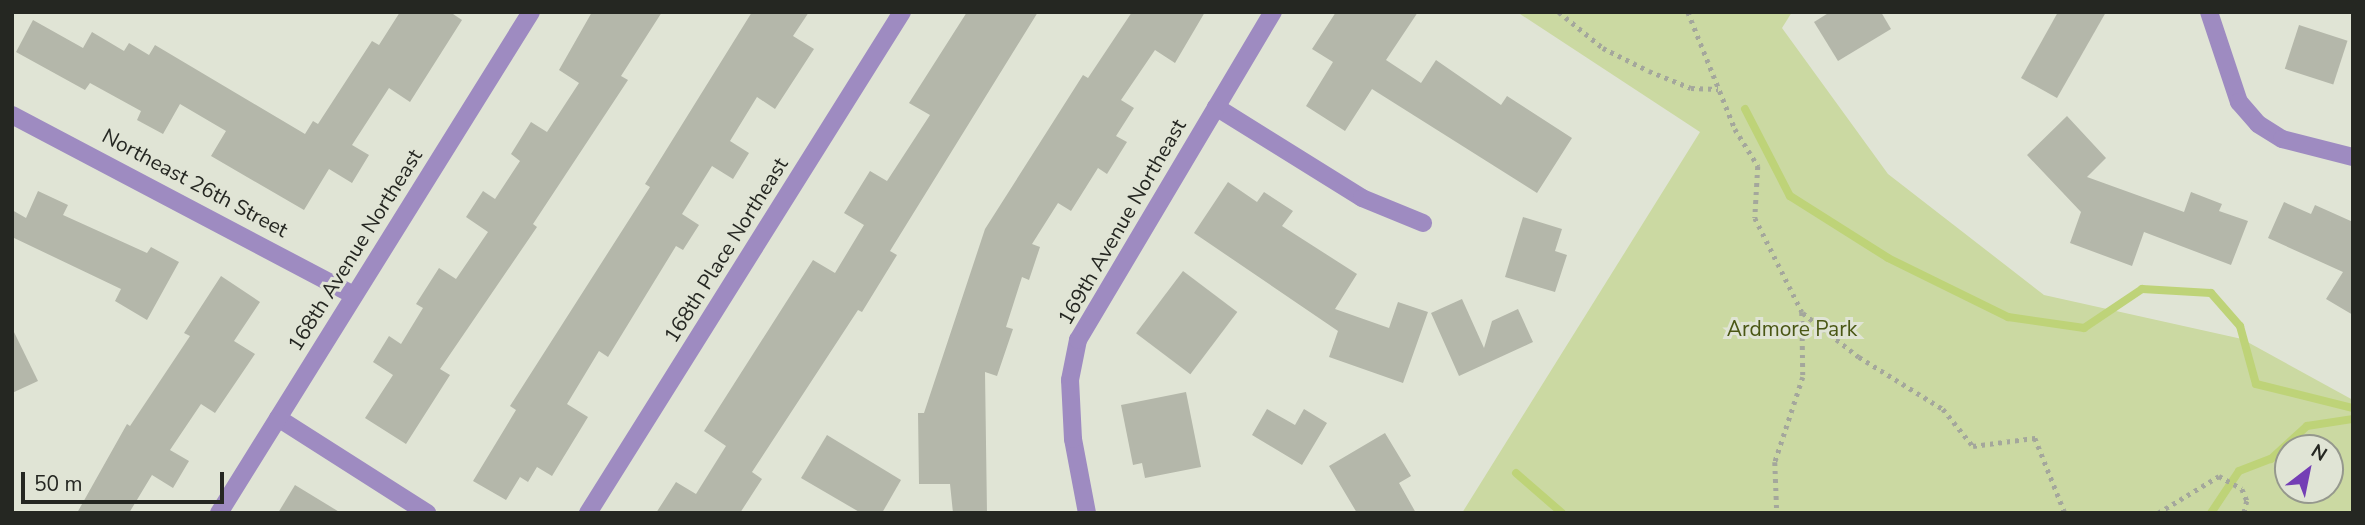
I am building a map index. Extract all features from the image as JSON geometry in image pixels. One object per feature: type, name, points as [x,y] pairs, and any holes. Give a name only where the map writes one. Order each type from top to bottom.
[{"type":"street","name":"168th Avenue Northeast","points":[[219,513],[531,12]]},
{"type":"street","name":"168th Place Northeast","points":[[589,513],[902,12]]},
{"type":"street","name":"169th Avenue Northeast","points":[[1087,513],[1073,439],[1070,380],[1078,340],[1273,12]]},
{"type":"street","points":[[2209,12],[2239,102],[2258,124],[2282,139],[2353,157]]},
{"type":"street","points":[[1216,107],[1362,198],[1423,223]]},
{"type":"street","name":"Northeast 26th Street","points":[[12,115],[354,295]]},
{"type":"street","points":[[278,418],[427,513]]},
{"type":"path","points":[[1559,12],[1603,48],[1649,71],[1691,88],[1718,89]]},
{"type":"path","points":[[1688,12],[1735,129],[1758,166],[1755,218],[1802,312],[1859,357],[1943,409],[1973,446],[2035,438],[2065,513]]},
{"type":"path","points":[[1777,513],[1775,462],[1803,377],[1802,312]]},
{"type":"path","points":[[2158,513],[2219,476],[2242,489],[2247,501],[2244,513]]},
{"type":"green space","name":"Ardmore Park","points":[[1517,12],[1792,12],[1782,28],[1888,174],[2044,295],[2242,339],[2353,400],[2353,513],[1462,513],[1700,132]]},
{"type":"building","points":[[400,12],[450,12],[462,20],[410,102],[389,88],[352,145],[369,155],[352,183],[329,169],[304,210],[211,156],[226,131],[180,104],[163,134],[137,120],[141,111],[90,83],[85,90],[16,52],[33,20],[83,48],[92,32],[124,51],[129,43],[149,55],[155,45],[305,134],[313,121],[318,124],[372,41],[379,45]]},
{"type":"building","points":[[592,12],[662,12],[621,76],[628,80],[533,224],[537,227],[440,369],[450,375],[406,444],[365,418],[393,375],[373,362],[389,336],[401,344],[423,308],[416,304],[439,268],[456,279],[488,232],[466,217],[483,191],[495,199],[520,161],[511,154],[531,122],[547,132],[579,83],[559,70]]},
{"type":"building","points":[[752,12],[809,12],[793,36],[814,49],[775,109],[757,97],[730,141],[749,153],[733,179],[712,166],[682,214],[699,225],[683,250],[676,246],[608,357],[599,351],[567,404],[588,417],[552,476],[537,467],[528,482],[520,477],[506,500],[473,481],[516,410],[510,406],[650,187],[645,184]]},
{"type":"building","points":[[967,12],[1038,12],[890,251],[897,255],[862,312],[858,310],[752,472],[762,479],[740,513],[656,513],[676,482],[696,494],[726,446],[704,431],[813,260],[835,273],[864,225],[844,213],[870,171],[887,181],[930,115],[909,103]]},
{"type":"building","points":[[1132,12],[1205,12],[1175,63],[1155,50],[1121,100],[1134,108],[1116,136],[1127,142],[1107,174],[1098,168],[1071,211],[1058,203],[1032,244],[1040,247],[1029,280],[1022,277],[1006,327],[1013,329],[997,376],[985,372],[987,513],[953,513],[950,484],[919,484],[918,413],[924,413],[985,229],[1083,75],[1088,78]]},
{"type":"building","points":[[1336,12],[1418,12],[1386,60],[1421,83],[1436,60],[1501,105],[1507,96],[1572,138],[1537,193],[1372,89],[1345,131],[1306,106],[1333,62],[1312,49]]},
{"type":"building","points":[[1830,12],[1881,12],[1891,29],[1838,61],[1814,22]]},
{"type":"building","points":[[2058,12],[2106,12],[2057,98],[2021,78]]},
{"type":"building","points":[[2299,25],[2348,41],[2333,85],[2285,69]]},
{"type":"building","points":[[2067,116],[2106,158],[2087,177],[2184,212],[2191,192],[2222,204],[2219,211],[2248,221],[2231,265],[2144,232],[2132,266],[2070,243],[2081,212],[2027,155]]},
{"type":"building","points":[[1228,182],[1257,202],[1264,192],[1293,211],[1282,226],[1357,274],[1335,309],[1389,328],[1398,302],[1428,312],[1403,383],[1329,357],[1338,331],[1194,233]]},
{"type":"building","points":[[38,191],[68,205],[63,215],[147,253],[151,247],[179,262],[147,320],[115,301],[121,289],[12,237],[12,210],[26,218]]},
{"type":"building","points":[[2284,202],[2311,214],[2315,205],[2353,222],[2353,315],[2326,299],[2343,272],[2268,238]]},
{"type":"building","points":[[1523,217],[1562,229],[1555,251],[1567,255],[1555,292],[1505,277]]},
{"type":"building","points":[[1183,271],[1237,312],[1190,374],[1136,333]]},
{"type":"building","points":[[221,276],[260,302],[234,341],[255,354],[215,413],[201,404],[170,450],[189,461],[173,488],[152,475],[129,513],[77,513],[127,424],[130,426],[190,336],[184,333]]},
{"type":"building","points":[[1462,299],[1484,348],[1492,321],[1518,309],[1533,342],[1459,376],[1431,313]]},
{"type":"building","points":[[12,328],[38,381],[12,393]]},
{"type":"building","points":[[1186,392],[1201,467],[1145,478],[1142,463],[1133,465],[1121,405]]},
{"type":"building","points":[[1267,409],[1295,425],[1304,409],[1327,423],[1302,465],[1252,435]]},
{"type":"building","points":[[1385,433],[1411,476],[1399,483],[1416,513],[1357,513],[1329,466]]},
{"type":"building","points":[[827,435],[901,480],[882,513],[861,513],[801,478]]},
{"type":"building","points":[[295,485],[341,513],[278,513]]},
{"type":"waterway","points":[[1745,109],[1790,196],[1888,258],[2008,317],[2084,328],[2142,289],[2211,293],[2240,326],[2256,384],[2353,408]]},
{"type":"waterway","points":[[2211,513],[2239,471],[2271,459],[2307,426],[2353,419]]},
{"type":"waterway","points":[[1516,473],[1562,513]]}]
